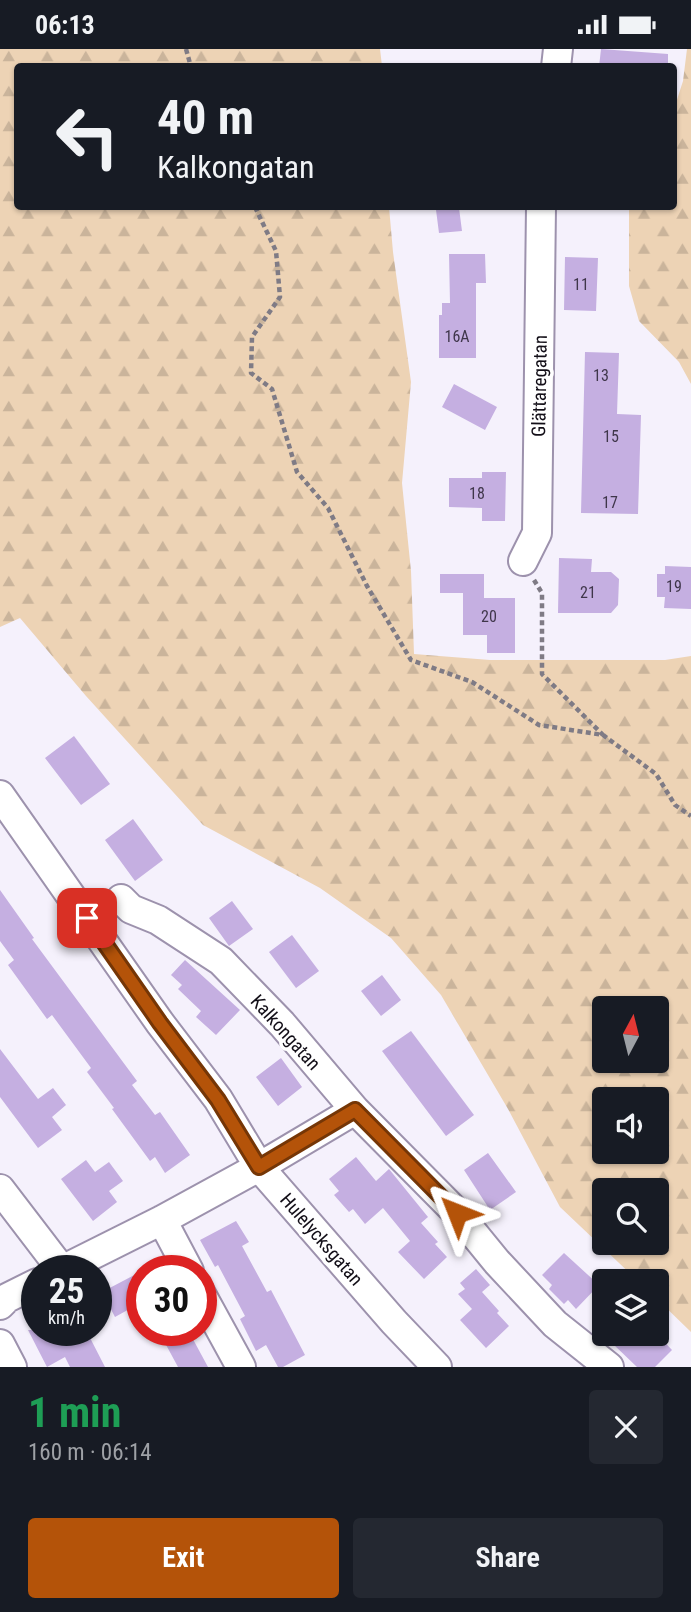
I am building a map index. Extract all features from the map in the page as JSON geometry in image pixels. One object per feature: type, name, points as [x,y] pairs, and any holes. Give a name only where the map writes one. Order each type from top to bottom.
[{"type":"street","name":"Glättaregatan","points":[[523,561],[537,533],[541,210]]},
{"type":"street","name":"Hulelycksgatan","points":[[0,795],[160,1023],[218,1100],[259,1167],[394,1322],[438,1367]]},
{"type":"street","name":"Kalkongatan","points":[[121,899],[131,909],[158,920],[221,961],[282,1024],[355,1110],[457,1213],[497,1262],[555,1324],[609,1367]]},
{"type":"street","points":[[91,1255],[259,1167],[355,1110]]},
{"type":"street","points":[[0,1189],[50,1255]]},
{"type":"street","points":[[162,1220],[181,1255]]},
{"type":"street","points":[[0,1305],[21,1292]]},
{"type":"street","points":[[217,1323],[241,1367]]},
{"type":"street","points":[[0,1344],[12,1367]]},
{"type":"path","points":[[256,210],[276,251],[280,297],[252,337],[251,373],[272,389],[298,473],[328,508],[367,586],[411,660],[472,682],[539,725],[603,735]]},
{"type":"path","points":[[523,561],[542,593],[542,674],[603,735],[656,773],[675,805],[691,816]]},
{"type":"green space","points":[[0,49],[380,49],[382,63],[14,63],[14,210],[389,210],[411,382],[402,483],[411,571],[414,654],[490,660],[665,660],[691,656],[691,1332],[669,1311],[669,1269],[625,1269],[611,1255],[669,1255],[669,1178],[592,1178],[592,1237],[560,1207],[508,1109],[441,995],[391,938],[320,888],[203,825],[86,696],[20,618],[0,627]]},
{"type":"green space","points":[[687,49],[691,49],[691,384],[679,362],[639,321],[629,286],[629,210],[677,210],[677,100],[683,81]]},
{"type":"building","points":[[601,49],[668,54],[668,63],[599,63]]},
{"type":"building","points":[[436,210],[459,210],[462,231],[439,233]]},
{"type":"building","points":[[449,254],[485,254],[486,283],[476,283],[476,358],[439,358],[439,315],[442,315],[442,303],[450,303]]},
{"type":"building","points":[[565,257],[598,258],[596,311],[564,310]]},
{"type":"building","points":[[585,352],[619,353],[617,414],[641,415],[638,514],[581,513]]},
{"type":"building","points":[[454,384],[497,407],[485,430],[442,407]]},
{"type":"building","points":[[482,472],[506,472],[505,521],[482,521],[482,508],[449,507],[449,478],[482,478]]},
{"type":"building","points":[[559,558],[592,559],[591,572],[611,572],[619,579],[618,605],[611,613],[558,613]]},
{"type":"building","points":[[665,566],[691,567],[691,609],[664,608],[665,597],[657,597],[657,574],[665,574]]},
{"type":"building","points":[[440,574],[484,574],[484,598],[515,598],[515,653],[487,653],[487,635],[463,635],[463,593],[440,593]]},
{"type":"building","points":[[74,736],[110,784],[81,805],[45,758]]},
{"type":"building","points":[[133,819],[163,860],[135,881],[105,840]]},
{"type":"building","points":[[0,890],[34,938],[32,939],[137,1081],[132,1085],[155,1115],[160,1112],[190,1155],[165,1173],[155,1157],[150,1161],[112,1109],[114,1108],[87,1072],[91,1068],[52,1015],[47,1019],[8,965],[14,960],[0,941]]},
{"type":"building","points":[[232,901],[253,929],[229,946],[209,918]]},
{"type":"building","points":[[292,935],[319,971],[296,988],[269,952]]},
{"type":"building","points":[[185,960],[240,1010],[216,1035],[196,1017],[201,1011],[178,989],[182,985],[171,975]]},
{"type":"building","points":[[382,975],[401,1000],[381,1016],[361,991]]},
{"type":"building","points":[[411,1031],[474,1115],[446,1136],[382,1051]]},
{"type":"building","points":[[0,1049],[38,1099],[53,1088],[66,1105],[52,1117],[62,1130],[38,1148],[0,1097]]},
{"type":"building","points":[[281,1058],[302,1087],[278,1106],[256,1077]]},
{"type":"building","points":[[488,1153],[516,1192],[490,1210],[464,1170]]},
{"type":"building","points":[[356,1157],[376,1181],[389,1169],[428,1217],[421,1223],[447,1257],[424,1279],[398,1252],[410,1241],[383,1208],[365,1224],[353,1209],[349,1212],[334,1195],[339,1191],[329,1179]]},
{"type":"building","points":[[86,1160],[95,1172],[109,1162],[123,1181],[109,1191],[117,1202],[93,1221],[61,1179]]},
{"type":"building","points":[[236,1221],[249,1242],[242,1246],[267,1292],[271,1290],[305,1355],[278,1367],[266,1345],[256,1351],[240,1319],[245,1316],[217,1266],[217,1255],[208,1255],[200,1240]]},
{"type":"building","points":[[564,1253],[592,1279],[592,1292],[576,1309],[568,1300],[564,1304],[549,1289],[552,1285],[542,1275]]},
{"type":"building","points":[[476,1269],[490,1285],[482,1292],[509,1326],[486,1348],[460,1320],[472,1309],[458,1294],[465,1289],[460,1283]]},
{"type":"building","points":[[126,1279],[126,1311],[115,1317],[112,1311],[112,1287]]},
{"type":"building","points":[[36,1346],[94,1346],[105,1367],[70,1367],[65,1357],[47,1367]]},
{"type":"building","points":[[167,1346],[197,1346],[208,1367],[178,1367]]},
{"type":"building","points":[[615,1346],[668,1346],[672,1350],[655,1367],[637,1367]]},
{"type":"route","points":[[87,918],[218,1100],[259,1167],[355,1110],[457,1213]]}]
